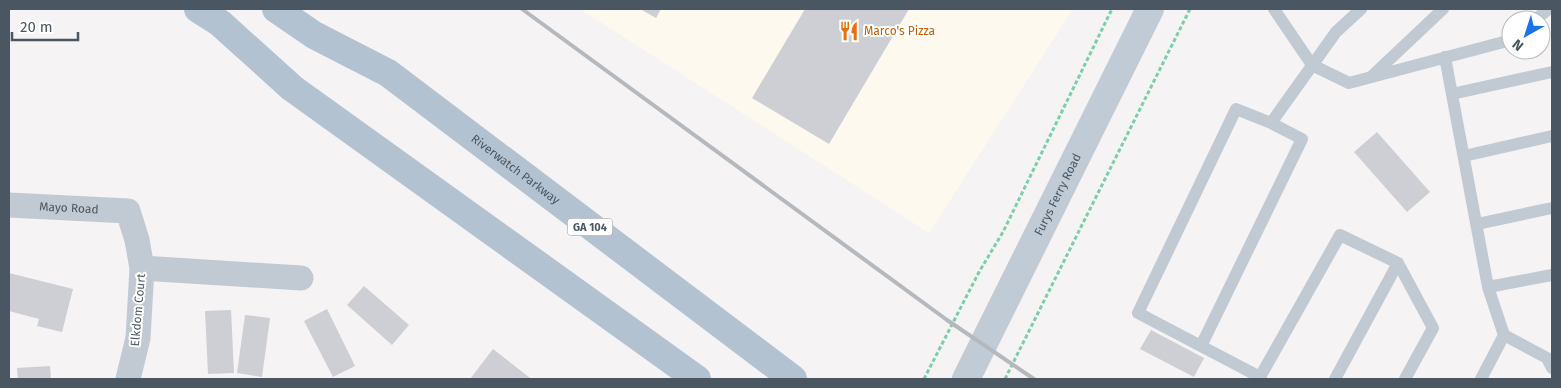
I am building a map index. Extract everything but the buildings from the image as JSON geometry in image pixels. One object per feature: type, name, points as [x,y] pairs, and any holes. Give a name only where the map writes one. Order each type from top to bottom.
[{"type":"main road","points":[[198,9],[220,23],[292,88],[697,379]]},
{"type":"main road","name":"Riverwatch Parkway","points":[[276,9],[314,35],[388,73],[793,379]]},
{"type":"main road","name":"Furys Ferry Road","points":[[966,379],[1150,9]]},
{"type":"street","name":"Mayo Road","points":[[9,205],[128,211]]},
{"type":"street","name":"Elkdom Court","points":[[128,211],[137,240],[142,268],[138,338],[128,379]]},
{"type":"street","points":[[142,268],[301,278]]},
{"type":"lane","points":[[1274,9],[1312,65],[1349,83],[1501,43]]},
{"type":"lane","points":[[1370,78],[1443,9]]},
{"type":"lane","points":[[1271,123],[1336,32],[1356,11]]},
{"type":"lane","points":[[1445,57],[1488,287],[1504,335],[1547,358],[1552,368]]},
{"type":"lane","points":[[1452,94],[1552,72]]},
{"type":"lane","points":[[1201,346],[1302,139],[1271,123],[1236,109],[1138,313],[1260,378],[1340,235],[1398,263],[1433,328],[1405,379]]},
{"type":"lane","points":[[1464,156],[1552,136]]},
{"type":"lane","points":[[1477,224],[1552,208]]},
{"type":"lane","points":[[1335,379],[1398,263]]},
{"type":"lane","points":[[1488,287],[1552,275]]},
{"type":"lane","points":[[1481,379],[1504,335]]},
{"type":"path","points":[[924,379],[979,272],[1003,232],[1112,9]]},
{"type":"path","points":[[1005,379],[1190,9]]},
{"type":"shaded area","points":[[580,9],[1073,9],[929,233]]},
{"type":"railway","points":[[522,9],[947,320],[1034,379]]},
{"type":"place","name":"Marco's Pizza","points":[[849,31]]}]
